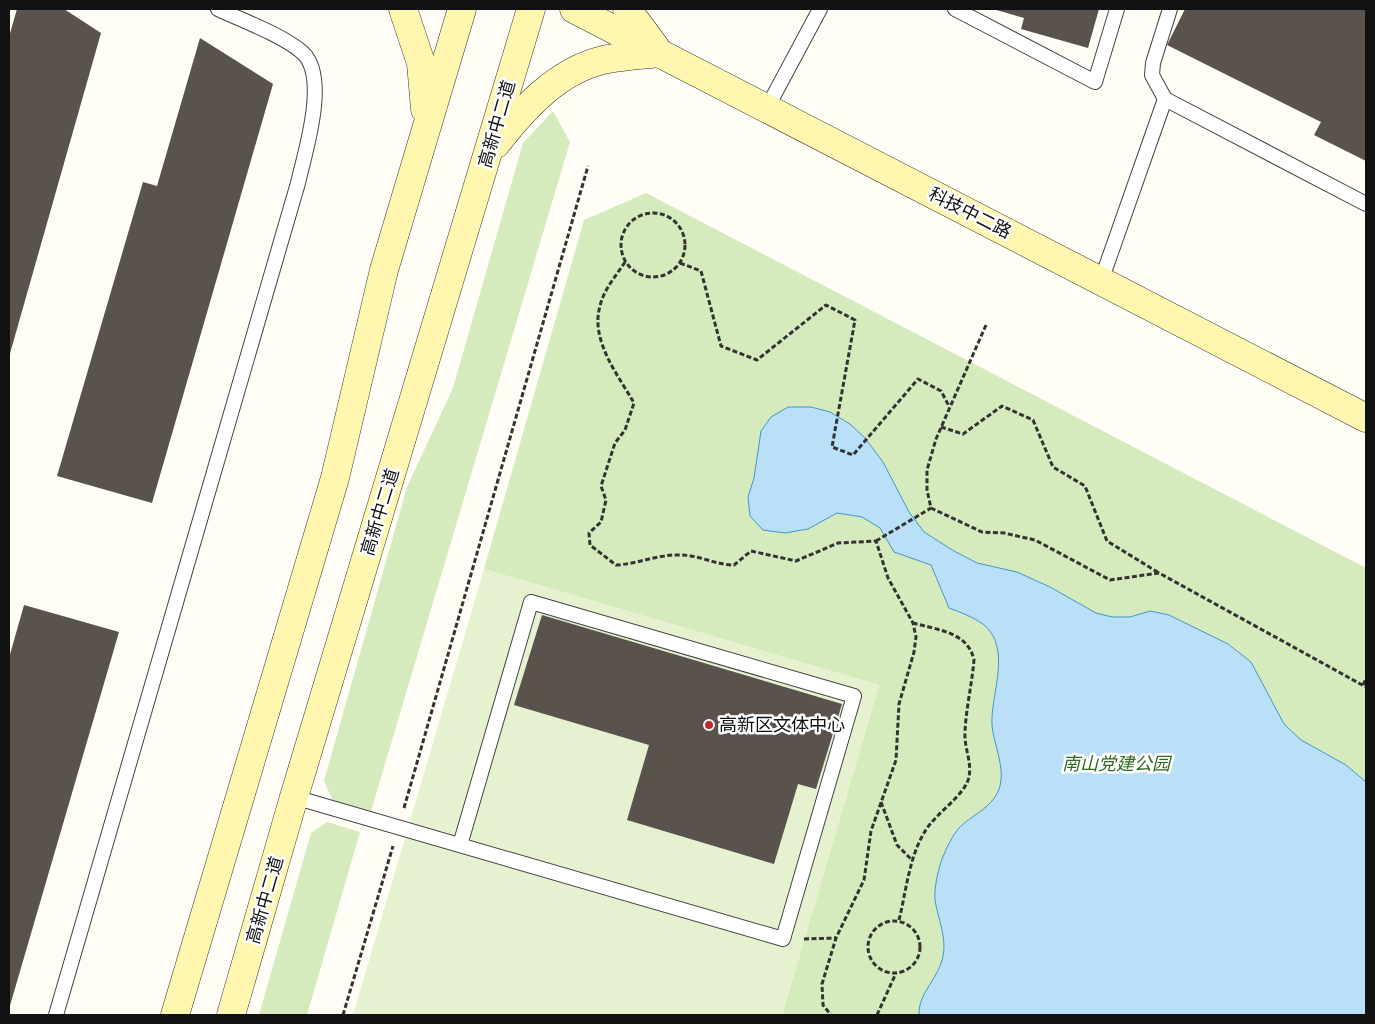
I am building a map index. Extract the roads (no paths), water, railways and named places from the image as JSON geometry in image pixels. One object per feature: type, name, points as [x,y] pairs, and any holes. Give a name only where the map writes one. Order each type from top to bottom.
[{"type":"main road","points":[[403,9],[421,63],[426,98],[424,136]]},
{"type":"main road","points":[[175,1015],[335,478],[384,270],[462,9]]},
{"type":"main road","name":"高新中二道","points":[[231,1015],[294,797],[531,9]]},
{"type":"main road","name":"科技中二路","points":[[574,9],[1366,418]]},
{"type":"main road","points":[[489,153],[515,119],[536,99],[571,74],[600,61],[660,53],[627,9]]},
{"type":"lane","points":[[56,1015],[298,183],[313,116],[314,88],[312,68],[304,54],[289,44],[218,9]]},
{"type":"lane","points":[[767,108],[820,9]]},
{"type":"lane","points":[[955,9],[1095,82],[1116,9]]},
{"type":"lane","points":[[1170,9],[1153,63],[1152,75],[1165,99],[1366,204]]},
{"type":"lane","points":[[1100,281],[1165,99]]},
{"type":"lane","points":[[294,797],[783,939],[854,696],[531,602],[460,845]]},
{"type":"water","points":[[788,407],[811,407],[830,412],[850,424],[865,438],[883,462],[909,512],[924,532],[954,551],[977,563],[1017,572],[1050,587],[1096,613],[1112,617],[1130,617],[1150,611],[1169,615],[1228,644],[1251,662],[1284,724],[1301,740],[1346,765],[1366,782],[1366,1015],[919,1015],[925,992],[941,964],[943,956],[943,935],[935,900],[937,879],[942,859],[958,829],[993,800],[1000,786],[1001,771],[992,726],[999,659],[997,646],[992,634],[983,624],[949,608],[931,565],[894,552],[880,528],[862,517],[837,513],[808,529],[785,533],[763,530],[750,516],[748,497],[754,478],[761,431],[771,417]]},
{"type":"place","name":"高新区文体中心","points":[[709,725]]},
{"type":"park label","name":"南山党建公园","points":[[1116,764]]}]
